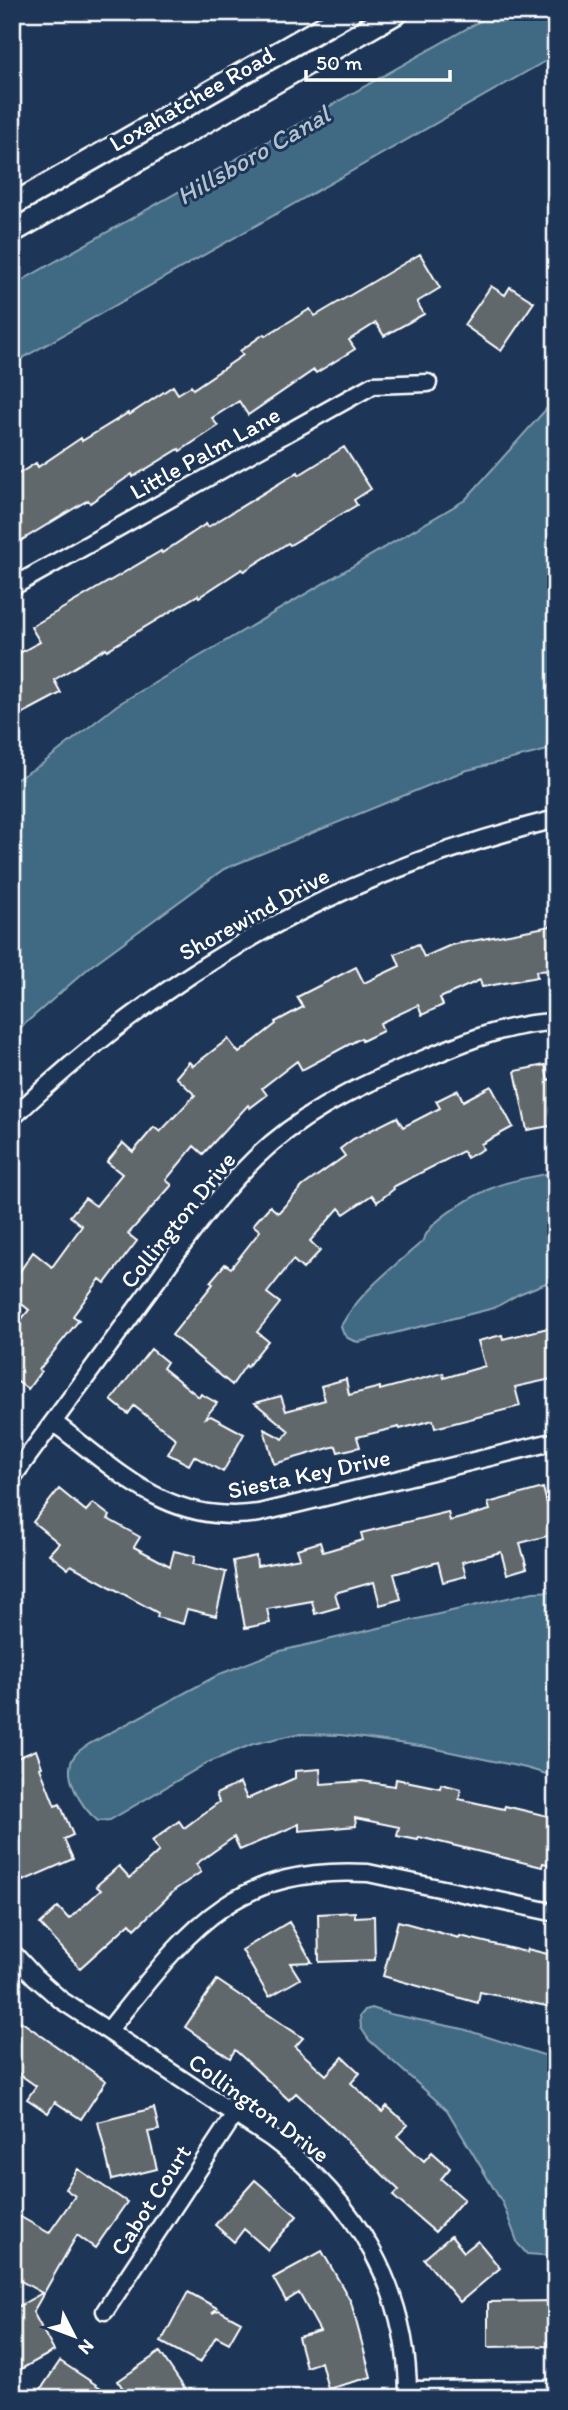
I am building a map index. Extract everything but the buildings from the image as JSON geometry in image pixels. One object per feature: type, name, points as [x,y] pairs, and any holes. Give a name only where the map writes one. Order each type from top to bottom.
[{"type":"main road","name":"Loxahatchee Road","points":[[12,205],[350,12]]},
{"type":"main road","name":"Loxahatchee Road","points":[[12,232],[398,12]]},
{"type":"street","name":"Little Palm Lane","points":[[12,587],[373,385],[428,383]]},
{"type":"street","name":"Shorewind Drive","points":[[12,1118],[56,1076],[130,1017],[228,950],[353,886],[419,859],[486,837],[556,819]]},
{"type":"street","name":"Collington Drive","points":[[12,1478],[215,1202],[236,1177],[272,1143],[312,1113],[385,1074],[468,1040],[508,1028],[556,1022]]},
{"type":"street","name":"Siesta Key Drive","points":[[53,1422],[152,1495],[194,1512],[226,1516],[259,1513],[556,1441]]},
{"type":"street","points":[[108,2031],[195,1927],[233,1900],[277,1881],[327,1872],[368,1873],[556,1913]]},
{"type":"street","name":"Collington Drive","points":[[12,1952],[34,1977],[52,1992],[293,2155],[324,2183],[351,2215],[373,2250],[389,2288],[398,2314],[406,2355],[408,2394]]},
{"type":"street","name":"Cabot Court","points":[[105,2311],[234,2115]]},
{"type":"street","points":[[408,2394],[556,2389]]},
{"type":"water","name":"Hillsboro Canal","points":[[496,12],[556,12],[556,55],[12,364],[12,286]]},
{"type":"water","points":[[556,398],[556,748],[464,771],[224,869],[91,966],[12,1035],[12,782],[42,764],[117,705],[465,500]]},
{"type":"water","points":[[556,1172],[556,1279],[494,1308],[359,1342],[345,1335],[341,1326],[357,1302],[424,1240],[434,1224],[444,1216],[497,1186]]},
{"type":"water","points":[[556,1591],[556,1777],[427,1747],[341,1735],[297,1734],[253,1744],[207,1763],[110,1820],[98,1821],[85,1808],[75,1790],[70,1771],[71,1762],[79,1751],[220,1674],[276,1652],[533,1592]]},
{"type":"water","points":[[372,2008],[463,2029],[556,2059],[556,2256],[527,2254],[518,2244],[503,2204],[447,2110],[369,2040],[361,2028],[360,2016],[365,2010]]}]
